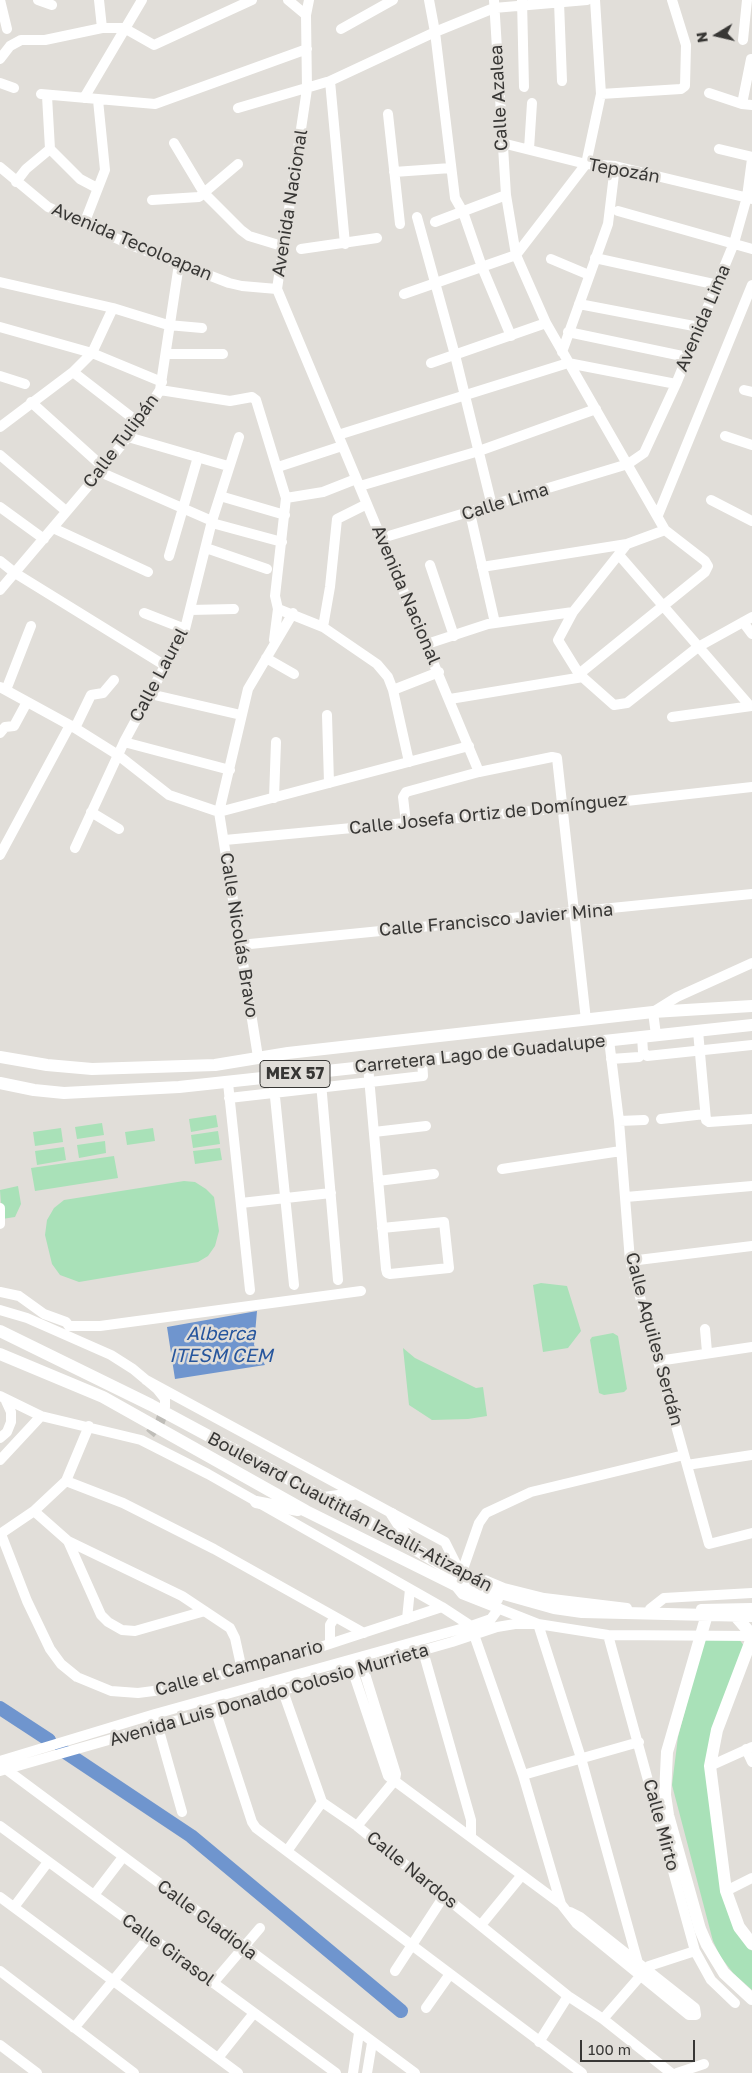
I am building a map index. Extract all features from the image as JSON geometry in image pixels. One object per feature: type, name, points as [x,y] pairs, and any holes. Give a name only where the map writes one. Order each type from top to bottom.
[{"type":"main road","name":"Carretera Lago de Guadalupe","points":[[0,1057],[47,1065],[92,1069],[214,1065],[288,1053],[653,1012],[752,1006]]},
{"type":"main road","name":"Carretera Lago de Guadalupe","points":[[0,1083],[34,1090],[84,1093],[228,1083],[320,1071],[752,1025]]},
{"type":"main road","points":[[288,1053],[291,1075]]},
{"type":"main road","name":"Boulevard Cuautitlán Izcalli-Atizapán","points":[[0,1331],[150,1405],[324,1498],[414,1547],[497,1599],[582,1612],[752,1616]]},
{"type":"main road","name":"Boulevard Cuautitlán Izcalli-Atizapán","points":[[0,1354],[103,1397],[306,1511],[453,1584],[523,1608],[581,1619],[617,1622],[752,1622]]},
{"type":"main road","points":[[56,1377],[54,1367],[57,1364],[66,1364]]},
{"type":"main road","points":[[324,1498],[353,1494]]},
{"type":"main road","points":[[256,1502],[306,1511]]},
{"type":"main road","points":[[392,1514],[414,1547]]},
{"type":"main road","points":[[727,1608],[752,1636],[717,1730],[710,1766],[726,1891],[739,1927],[752,1943]]},
{"type":"main road","points":[[709,1609],[667,1752],[665,1780],[668,1815],[700,1929],[707,1945],[724,1973],[752,1999]]},
{"type":"street","points":[[0,0],[7,29]]},
{"type":"street","points":[[38,0],[52,5]]},
{"type":"street","points":[[99,0],[102,28]]},
{"type":"street","points":[[84,98],[142,0]]},
{"type":"street","points":[[0,59],[10,46],[21,40],[45,40],[102,28],[124,28],[154,45],[252,0]]},
{"type":"street","points":[[288,0],[306,15]]},
{"type":"street","name":"Avenida Nacional","points":[[309,0],[306,15],[307,89],[277,289],[480,772]]},
{"type":"street","points":[[341,29],[392,0]]},
{"type":"street","points":[[429,0],[435,32],[454,198],[463,212],[482,267],[511,336]]},
{"type":"street","points":[[238,108],[330,81],[494,4],[588,0]]},
{"type":"street","points":[[404,294],[516,255],[586,164],[601,94],[595,0]]},
{"type":"street","points":[[601,94],[681,89],[685,86],[686,46],[672,0]]},
{"type":"street","points":[[743,40],[747,0]]},
{"type":"street","points":[[522,2],[524,87]]},
{"type":"street","points":[[559,2],[562,81]]},
{"type":"street","name":"Calle Azalea","points":[[494,4],[506,195],[516,255],[531,293],[546,323],[665,530]]},
{"type":"street","points":[[97,188],[75,175],[50,149],[44,95],[155,104],[307,49]]},
{"type":"street","points":[[709,93],[747,104],[751,59]]},
{"type":"street","points":[[330,81],[345,244]]},
{"type":"street","points":[[0,83],[14,88]]},
{"type":"street","points":[[84,224],[105,170],[106,162],[98,100]]},
{"type":"street","points":[[529,149],[532,103]]},
{"type":"street","points":[[388,114],[400,224]]},
{"type":"street","points":[[174,143],[204,193],[249,236],[282,246]]},
{"type":"street","name":"Tepozán","points":[[502,143],[586,164],[615,166],[749,198]]},
{"type":"street","points":[[16,182],[26,169],[50,149]]},
{"type":"street","points":[[719,149],[752,158]]},
{"type":"street","name":"Avenida Lima","points":[[628,464],[649,447],[718,286],[749,198],[752,158]]},
{"type":"street","points":[[152,200],[199,197],[238,164]]},
{"type":"street","points":[[562,352],[608,224],[615,166]]},
{"type":"street","name":"Avenida Tecoloapan","points":[[0,167],[48,207],[84,224],[179,264],[242,286],[277,289]]},
{"type":"street","points":[[394,172],[451,168]]},
{"type":"street","points":[[435,222],[506,195]]},
{"type":"street","points":[[618,211],[734,243],[752,250]]},
{"type":"street","points":[[417,217],[455,355],[492,506]]},
{"type":"street","points":[[301,249],[377,238]]},
{"type":"street","points":[[551,258],[589,275]]},
{"type":"street","points":[[595,258],[718,286]]},
{"type":"street","name":"Calle Tulipán","points":[[0,590],[128,437],[139,423],[161,386],[167,354],[168,325],[179,264]]},
{"type":"street","points":[[0,282],[113,308],[168,325],[202,328]]},
{"type":"street","points":[[658,516],[752,285]]},
{"type":"street","points":[[579,304],[699,327]]},
{"type":"street","points":[[0,427],[4,417],[31,402],[73,372],[92,353],[113,308]]},
{"type":"street","points":[[431,364],[546,323]]},
{"type":"street","points":[[0,327],[92,353],[161,386],[230,401],[254,398],[278,467],[286,498],[275,596],[278,609],[274,643]]},
{"type":"street","points":[[568,332],[687,357]]},
{"type":"street","points":[[167,354],[223,354]]},
{"type":"street","points":[[338,435],[568,363],[676,384]]},
{"type":"street","points":[[73,372],[139,423]]},
{"type":"street","points":[[0,376],[25,384]]},
{"type":"street","points":[[31,402],[102,469],[212,522],[282,542]]},
{"type":"street","points":[[286,498],[323,492],[479,451],[596,409]]},
{"type":"street","points":[[725,436],[752,445]]},
{"type":"street","points":[[128,437],[228,466]]},
{"type":"street","name":"Calle Laurel","points":[[75,848],[124,742],[185,629],[212,522],[238,437]]},
{"type":"street","points":[[278,467],[342,446]]},
{"type":"street","points":[[0,455],[66,511]]},
{"type":"street","points":[[169,556],[198,457]]},
{"type":"street","name":"Calle Lima","points":[[382,538],[628,464]]},
{"type":"street","points":[[220,496],[285,515]]},
{"type":"street","points":[[711,500],[752,521]]},
{"type":"street","points":[[323,626],[330,587],[337,519],[367,504]]},
{"type":"street","points":[[0,507],[44,539]]},
{"type":"street","points":[[470,513],[495,623]]},
{"type":"street","points":[[53,528],[148,572]]},
{"type":"street","points":[[450,699],[581,675],[705,572],[708,566],[705,561],[665,530],[627,544],[482,567]]},
{"type":"street","points":[[627,544],[573,612],[558,640],[581,675],[614,705],[620,706],[626,703],[698,647],[747,619],[752,634]]},
{"type":"street","points":[[206,548],[267,569]]},
{"type":"street","points":[[619,555],[662,607],[751,706]]},
{"type":"street","points":[[0,561],[15,573],[164,665]]},
{"type":"street","points":[[430,565],[454,636]]},
{"type":"street","points":[[190,610],[234,609]]},
{"type":"street","points":[[278,609],[323,626],[377,664],[388,677],[393,690],[409,762]]},
{"type":"street","points":[[427,644],[495,623],[573,612]]},
{"type":"street","points":[[144,613],[185,629]]},
{"type":"street","points":[[219,812],[248,690],[292,613]]},
{"type":"street","points":[[31,626],[3,688],[72,726],[118,755],[169,795],[219,812],[468,746]]},
{"type":"street","points":[[266,658],[294,674]]},
{"type":"street","points":[[393,690],[438,672]]},
{"type":"street","points":[[0,855],[91,695],[103,693],[114,680]]},
{"type":"street","points":[[150,694],[241,715]]},
{"type":"street","points":[[0,733],[5,727],[14,726],[27,702]]},
{"type":"street","points":[[672,716],[751,706]]},
{"type":"street","points":[[327,715],[329,783]]},
{"type":"street","points":[[124,742],[230,770]]},
{"type":"street","points":[[274,798],[276,742]]},
{"type":"street","points":[[406,822],[403,797],[406,792],[480,772],[552,757],[556,758],[564,808],[586,1020]]},
{"type":"street","name":"Calle Josefa Ortiz de Domínguez","points":[[225,840],[564,808],[752,787]]},
{"type":"street","points":[[91,812],[119,829]]},
{"type":"street","name":"Calle Nicolás Bravo","points":[[219,812],[225,840],[258,1057]]},
{"type":"street","name":"Calle Francisco Javier Mina","points":[[240,945],[752,894]]},
{"type":"street","points":[[656,1035],[653,1012],[677,996],[752,963]]},
{"type":"street","points":[[698,1031],[707,1122],[752,1119]]},
{"type":"street","points":[[642,1036],[644,1052],[647,1056],[752,1045]]},
{"type":"street","name":"Calle Aquiles Serdán","points":[[609,1040],[619,1121],[630,1261],[709,1544],[752,1533]]},
{"type":"street","points":[[611,1059],[639,1057]]},
{"type":"street","points":[[229,1098],[424,1076],[422,1060]]},
{"type":"street","points":[[368,1066],[382,1228],[387,1273],[449,1268],[444,1222],[382,1228]]},
{"type":"street","points":[[320,1071],[338,1280]]},
{"type":"street","points":[[274,1077],[294,1285]]},
{"type":"street","points":[[228,1083],[250,1290]]},
{"type":"street","points":[[661,1119],[705,1114]]},
{"type":"street","points":[[619,1121],[644,1120]]},
{"type":"street","points":[[374,1132],[426,1126]]},
{"type":"street","points":[[502,1169],[621,1151]]},
{"type":"street","points":[[378,1181],[434,1174]]},
{"type":"street","points":[[626,1197],[752,1186]]},
{"type":"street","points":[[240,1203],[331,1193]]},
{"type":"street","points":[[0,1208],[0,1224]]},
{"type":"street","points":[[630,1261],[752,1246]]},
{"type":"street","points":[[0,1292],[18,1296],[44,1314],[69,1326],[100,1326],[362,1291]]},
{"type":"street","points":[[0,1310],[28,1318],[111,1355],[146,1380],[165,1400],[165,1407]]},
{"type":"street","points":[[705,1329],[707,1352]]},
{"type":"street","points":[[658,1361],[707,1352],[752,1347]]},
{"type":"street","points":[[146,1380],[353,1494],[445,1542],[460,1568]]},
{"type":"street","points":[[3,1399],[11,1412],[4,1435],[14,1434],[18,1441]]},
{"type":"street","name":"Boulevard Cuautitlán Izcalli-Atizapán","points":[[3,1399],[41,1416],[146,1437],[256,1502],[442,1607],[473,1630]]},
{"type":"street","points":[[0,1460],[41,1416]]},
{"type":"street","points":[[0,1534],[34,1511],[66,1481],[89,1426]]},
{"type":"street","points":[[460,1568],[476,1530],[486,1513],[531,1492],[686,1460],[752,1455]]},
{"type":"street","points":[[66,1481],[123,1503],[189,1536],[364,1633]]},
{"type":"street","points":[[34,1511],[68,1542],[182,1596],[233,1632],[242,1670]]},
{"type":"street","name":"Calle el Campanario","points":[[0,1534],[27,1601],[50,1650],[61,1664],[77,1677],[111,1691],[138,1693],[169,1689],[330,1644],[442,1607]]},
{"type":"street","points":[[68,1542],[101,1615],[108,1622],[122,1630],[135,1631],[204,1611]]},
{"type":"street","points":[[434,1559],[444,1560],[504,1588],[544,1598],[650,1609],[752,1608]]},
{"type":"street","points":[[407,1619],[410,1589]]},
{"type":"street","points":[[650,1609],[664,1598],[752,1593]]},
{"type":"street","points":[[497,1599],[538,1624],[608,1635],[701,1634],[752,1636]]},
{"type":"street","name":"Avenida Luis Donaldo Colosio Murrieta","points":[[2,1767],[42,1749],[155,1714],[279,1680],[423,1651],[473,1630],[491,1618],[497,1599]]},
{"type":"street","points":[[330,1644],[330,1625],[335,1617]]},
{"type":"street","name":"Avenida Luis Donaldo Colosio Murrieta","points":[[2,1767],[48,1759],[283,1690],[356,1664],[473,1630],[515,1624],[538,1624]]},
{"type":"street","points":[[356,1664],[388,1776],[570,1912],[580,1917],[689,2015],[696,2015],[695,2008],[639,1969],[581,1758],[538,1624]]},
{"type":"street","points":[[473,1630],[523,1775],[561,1904]]},
{"type":"street","name":"Calle Mirto","points":[[608,1635],[695,1951],[710,1980],[735,2003]]},
{"type":"street","points":[[423,1651],[471,1820],[471,1837]]},
{"type":"street","points":[[279,1680],[322,1802],[287,1850]]},
{"type":"street","points":[[215,1709],[252,1822],[412,1946],[582,2073]]},
{"type":"street","points":[[155,1714],[182,1812]]},
{"type":"street","points":[[523,1775],[638,1742]]},
{"type":"street","points":[[710,1766],[749,1748],[752,1762]]},
{"type":"street","points":[[42,1749],[48,1759]]},
{"type":"street","name":"Calle Gladiola","points":[[2,1767],[415,2073]]},
{"type":"street","points":[[356,1826],[395,1780]]},
{"type":"street","name":"Calle Nardos","points":[[322,1802],[356,1826],[568,1996],[603,2019],[671,2073]]},
{"type":"street","name":"Calle Girasol","points":[[0,1826],[336,2073]]},
{"type":"street","points":[[94,1895],[123,1857]]},
{"type":"street","points":[[14,1907],[48,1862]]},
{"type":"street","points":[[480,1924],[522,1875]]},
{"type":"street","points":[[726,1891],[752,1878]]},
{"type":"street","points":[[395,1971],[444,1896]]},
{"type":"street","points":[[0,1897],[238,2073]]},
{"type":"street","points":[[213,1982],[245,1948],[260,1928]]},
{"type":"street","points":[[74,2028],[150,1936]]},
{"type":"street","points":[[603,2019],[639,1969],[695,1951]]},
{"type":"street","points":[[0,1971],[133,2073]]},
{"type":"street","points":[[426,2008],[450,1974]]},
{"type":"street","points":[[539,2042],[568,1996]]},
{"type":"street","points":[[218,2058],[254,2013]]},
{"type":"street","points":[[353,2073],[359,2033]]},
{"type":"street","points":[[367,2073],[372,2043]]},
{"type":"street","points":[[0,2045],[37,2073]]},
{"type":"street","points":[[677,2073],[704,2064]]},
{"type":"green space","points":[[216,1115],[218,1127],[191,1132],[189,1119]]},
{"type":"green space","points":[[102,1123],[104,1135],[77,1139],[75,1127]]},
{"type":"green space","points":[[61,1128],[63,1142],[35,1146],[33,1132]]},
{"type":"green space","points":[[153,1128],[155,1141],[127,1145],[125,1132]]},
{"type":"green space","points":[[218,1131],[220,1144],[193,1148],[191,1135]]},
{"type":"green space","points":[[105,1141],[106,1153],[79,1158],[77,1145]]},
{"type":"green space","points":[[64,1147],[66,1160],[37,1165],[35,1151]]},
{"type":"green space","points":[[220,1148],[222,1160],[195,1164],[193,1151]]},
{"type":"green space","points":[[114,1156],[118,1178],[35,1191],[31,1168]]},
{"type":"green space","points":[[184,1181],[195,1182],[214,1197],[219,1231],[215,1246],[208,1256],[198,1262],[79,1282],[60,1275],[52,1264],[45,1235],[47,1220],[54,1208],[64,1200]]},
{"type":"green space","points":[[18,1186],[21,1204],[15,1217],[2,1219],[0,1190]]},
{"type":"green space","points":[[541,1283],[567,1286],[581,1331],[568,1348],[543,1352],[533,1285]]},
{"type":"green space","points":[[613,1333],[618,1336],[627,1389],[624,1392],[604,1395],[599,1393],[590,1340],[592,1337]]},
{"type":"green space","points":[[403,1348],[415,1358],[476,1388],[483,1387],[487,1416],[468,1419],[432,1420],[409,1405]]},
{"type":"green space","points":[[704,1639],[739,1639],[744,1646],[708,1762],[740,1937],[752,1951],[752,1990],[733,1973],[720,1956],[713,1941],[672,1785],[678,1737]]},
{"type":"water","name":"Alberca ITESM CEM","points":[[257,1311],[254,1345],[265,1365],[175,1379],[167,1327]]},
{"type":"waterway","points":[[0,1708],[49,1740]]},
{"type":"waterway","points":[[62,1750],[191,1836],[401,2011]]},
{"type":"tunnel","points":[[150,1434],[160,1422],[165,1407]]}]
